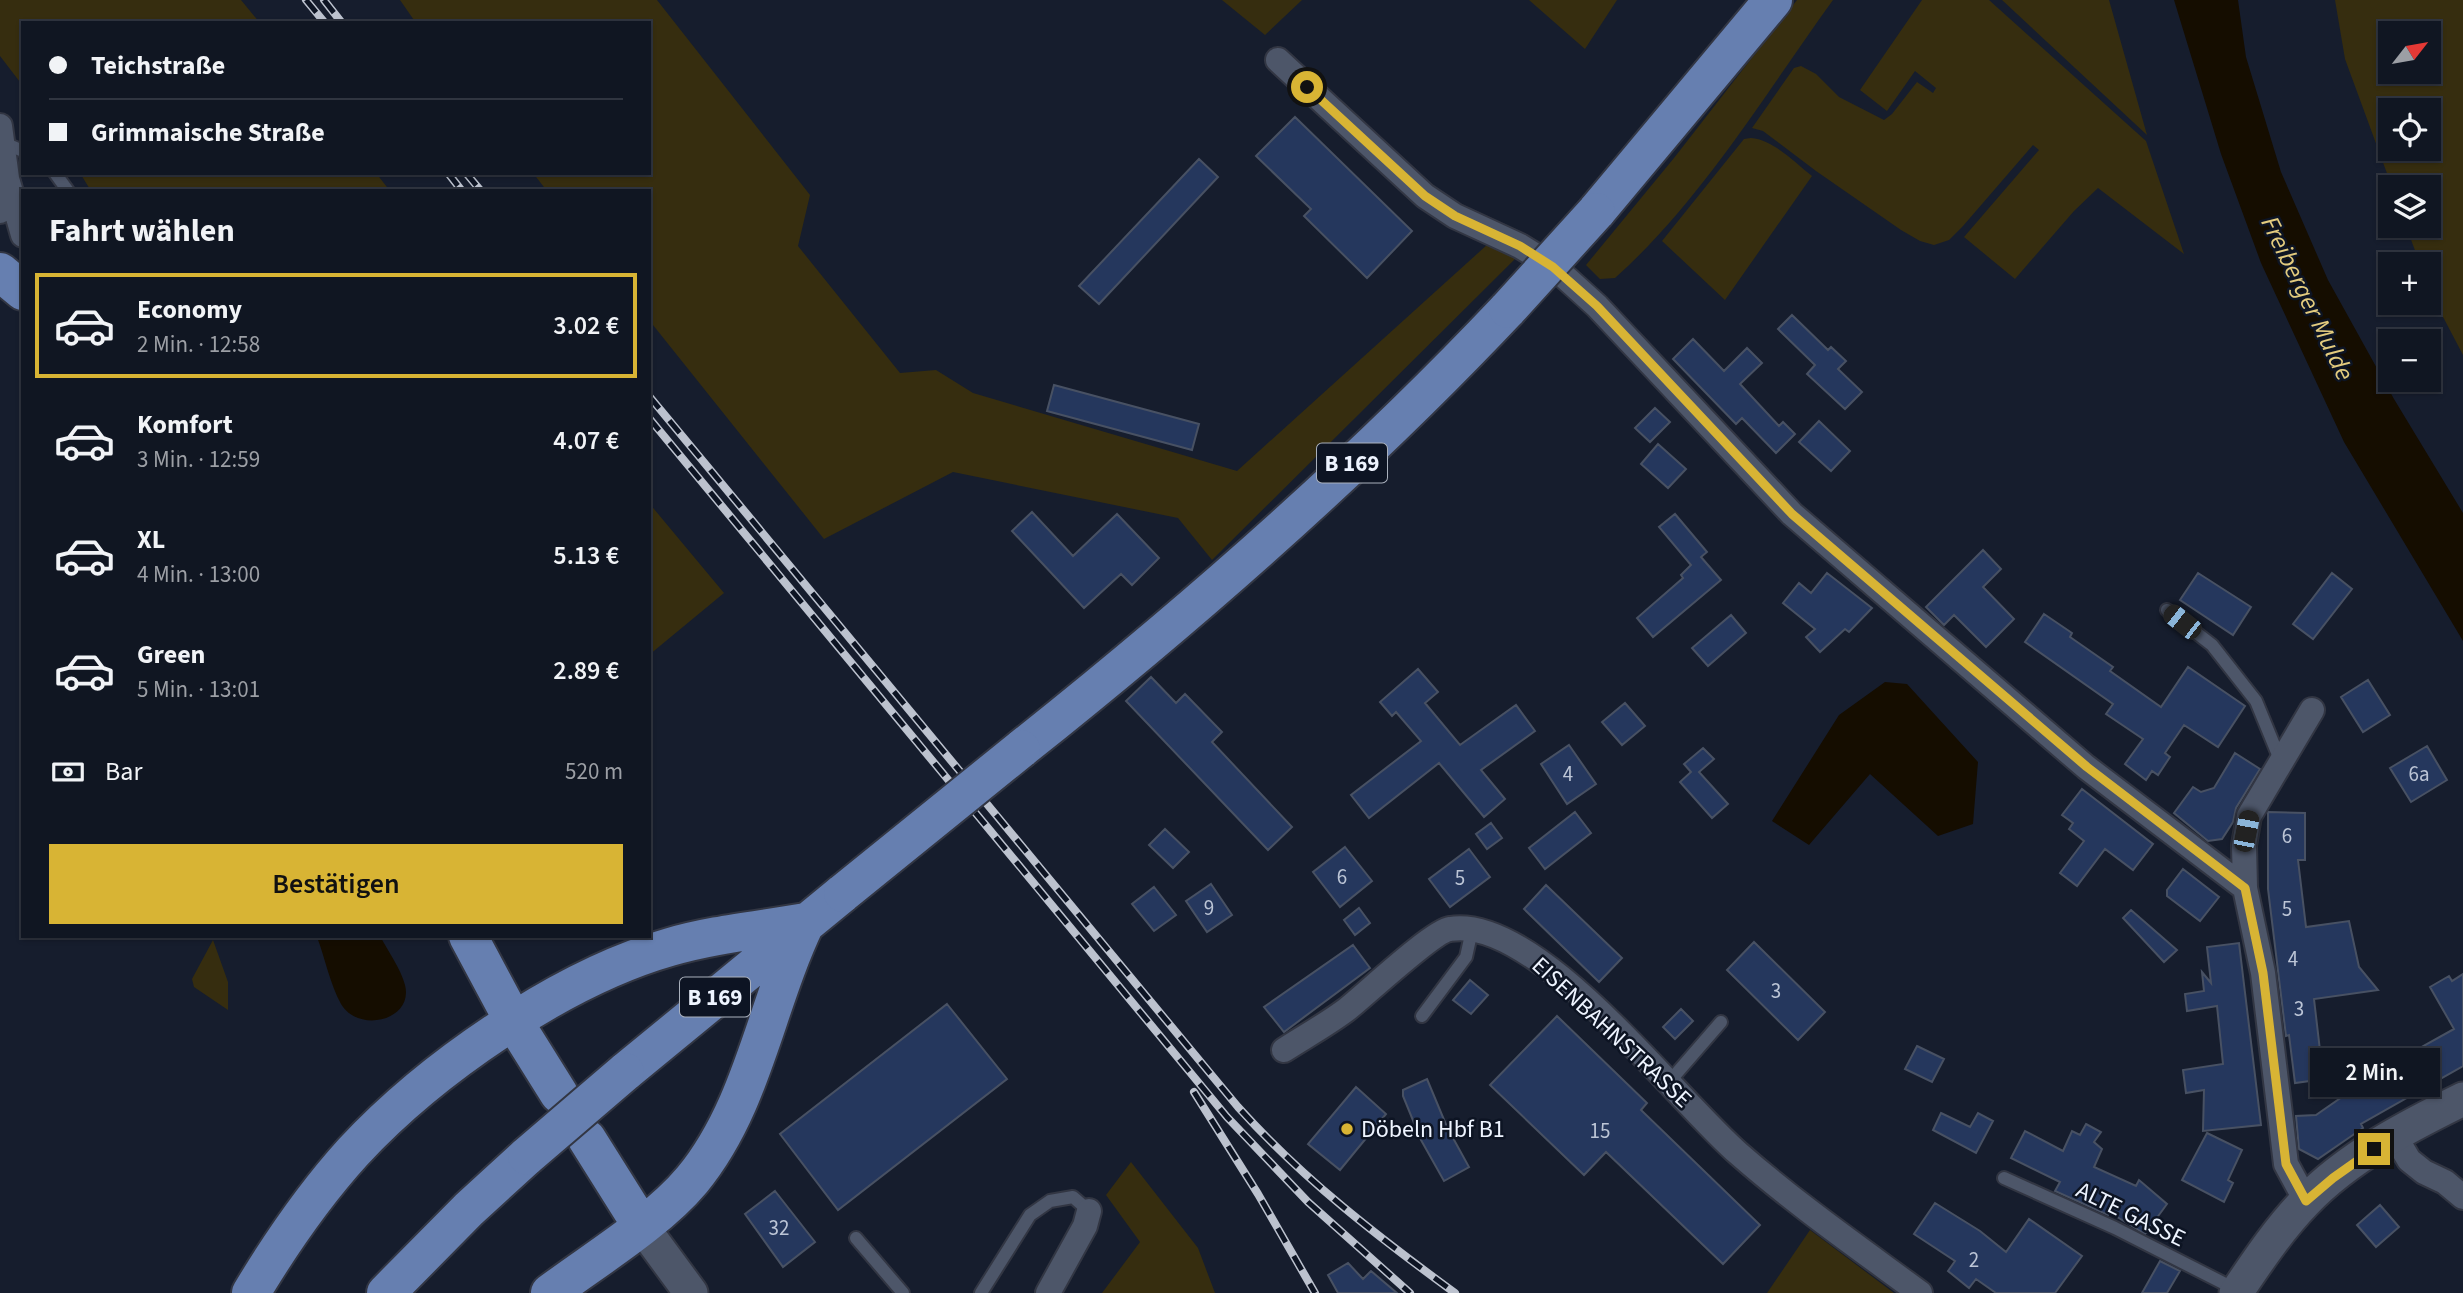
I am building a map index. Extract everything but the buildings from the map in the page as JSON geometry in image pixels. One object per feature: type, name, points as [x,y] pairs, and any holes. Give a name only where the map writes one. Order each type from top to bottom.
[{"type":"main road","name":"B 169","points":[[386,1293],[469,1209],[527,1156],[806,922],[1190,610],[1398,421],[1508,309],[1596,212],[1773,0]]},
{"type":"main road","points":[[0,272],[21,289]]},
{"type":"main road","points":[[251,1293],[286,1235],[354,1152],[408,1100],[514,1022],[570,989],[644,955],[697,941],[806,922]]},
{"type":"main road","points":[[550,1293],[673,1200],[691,1181],[732,1118],[769,1023],[784,971],[806,922]]},
{"type":"main road","points":[[469,938],[514,1022],[559,1094]]},
{"type":"main road","points":[[2237,1292],[2267,1248],[2306,1201],[2333,1178],[2395,1136],[2463,1099]]},
{"type":"main road","points":[[587,1139],[641,1225],[691,1293]]},
{"type":"street","points":[[1278,60],[1425,196],[1455,216],[1520,246],[1553,267],[1597,306],[1792,514],[2087,767],[2245,888]]},
{"type":"street","points":[[0,211],[7,178],[9,140]]},
{"type":"street","points":[[7,178],[21,228]]},
{"type":"street","points":[[2306,1201],[2286,1164],[2263,973],[2245,888],[2244,845],[2249,816],[2312,710]]},
{"type":"street","points":[[1284,1050],[1344,1011],[1447,929],[1472,929]]},
{"type":"street","name":"EISENBAHNSTRASSE","points":[[1472,929],[1503,940],[1541,960],[1669,1082],[1738,1153],[1920,1293]]},
{"type":"street","points":[[2395,1136],[2409,1160],[2424,1172],[2445,1182],[2463,1197]]},
{"type":"street","points":[[1048,1293],[1085,1226],[1089,1211]]},
{"type":"lane","points":[[2167,610],[2212,645],[2256,701],[2281,762]]},
{"type":"lane","points":[[1422,1016],[1466,957],[1472,929]]},
{"type":"lane","points":[[1669,1082],[1721,1022]]},
{"type":"lane","name":"ALTE GASSE","points":[[2004,1178],[2115,1228],[2237,1292]]},
{"type":"lane","points":[[981,1293],[1030,1215],[1050,1201],[1073,1197],[1089,1211]]},
{"type":"lane","points":[[856,1238],[903,1293]]},
{"type":"shaded area","points":[[0,0],[241,0],[258,21],[21,21],[21,83],[0,56]]},
{"type":"shaded area","points":[[400,0],[657,0],[810,195],[798,246],[900,373],[936,370],[973,393],[1237,471],[1488,244],[1517,257],[1212,560],[1178,518],[953,472],[824,539],[651,323],[651,189],[545,189],[535,175],[651,175],[651,21],[415,21]]},
{"type":"shaded area","points":[[1222,0],[1302,0],[1265,35]]},
{"type":"shaded area","points":[[1529,0],[1617,0],[1585,49]]},
{"type":"shaded area","points":[[1797,0],[1833,0],[1731,145],[1676,215],[1647,248],[1615,278],[1600,279],[1586,265],[1674,158]]},
{"type":"shaded area","points":[[1922,0],[1989,0],[2146,141],[2184,254],[2098,188],[2074,211],[2015,279],[1964,237],[2039,150],[2033,145],[1963,226],[1949,240],[1934,245],[1920,241],[1901,230],[1763,131],[1752,128],[1794,68],[1801,66],[1816,74],[1839,97],[1884,120],[1892,114],[1917,82],[1933,93],[1936,88],[1915,71],[1887,111],[1860,90]]},
{"type":"shaded area","points":[[2002,0],[2109,0],[2147,135]]},
{"type":"shaded area","points":[[2335,0],[2463,0],[2463,355],[2441,313],[2441,252],[2416,252],[2410,238],[2441,238],[2441,175],[2388,175],[2382,161],[2441,161],[2441,98],[2378,98],[2378,149],[2345,59]]},
{"type":"shaded area","points":[[1751,138],[1776,147],[1812,176],[1725,300],[1662,241],[1744,139]]},
{"type":"shaded area","points":[[81,175],[378,175],[388,189],[90,189]]},
{"type":"shaded area","points":[[651,505],[724,593],[651,653]]},
{"type":"shaded area","points":[[213,940],[228,982],[228,1010],[194,987],[192,979]]},
{"type":"shaded area","points":[[1131,1162],[1198,1248],[1215,1293],[1102,1293],[1140,1242],[1106,1195]]},
{"type":"shaded area","points":[[1810,1230],[1894,1293],[1767,1293]]},
{"type":"water","name":"Freiberger Mulde","points":[[2174,0],[2238,0],[2246,57],[2281,172],[2328,280],[2378,370],[2378,392],[2390,392],[2463,513],[2463,641],[2344,442],[2261,263],[2221,154]]},
{"type":"water","points":[[1885,682],[1907,684],[1978,762],[1973,824],[1938,836],[1870,774],[1809,845],[1772,821],[1839,715]]},
{"type":"water","points":[[317,938],[381,938],[401,973],[406,997],[401,1007],[383,1019],[360,1019],[349,1013],[341,1004]]},
{"type":"railway","points":[[306,0],[323,21]]},
{"type":"railway","points":[[324,0],[340,21]]},
{"type":"railway","points":[[450,175],[460,189]]},
{"type":"railway","points":[[468,175],[479,189]]},
{"type":"railway","points":[[651,398],[1238,1107],[1288,1158],[1342,1206],[1455,1293]]},
{"type":"railway","points":[[651,420],[1227,1117],[1308,1202],[1410,1293]]},
{"type":"railway","points":[[1194,1092],[1258,1194],[1315,1293]]},
{"type":"place","name":"Döbeln Hbf B1","points":[[1347,1129]]},
{"type":"route","points":[[1307,87],[1425,196],[1455,216],[1520,246],[1553,267],[1597,306],[1792,514],[2087,767],[2245,888],[2253,915],[2263,973],[2286,1164],[2306,1201],[2374,1149]]}]
